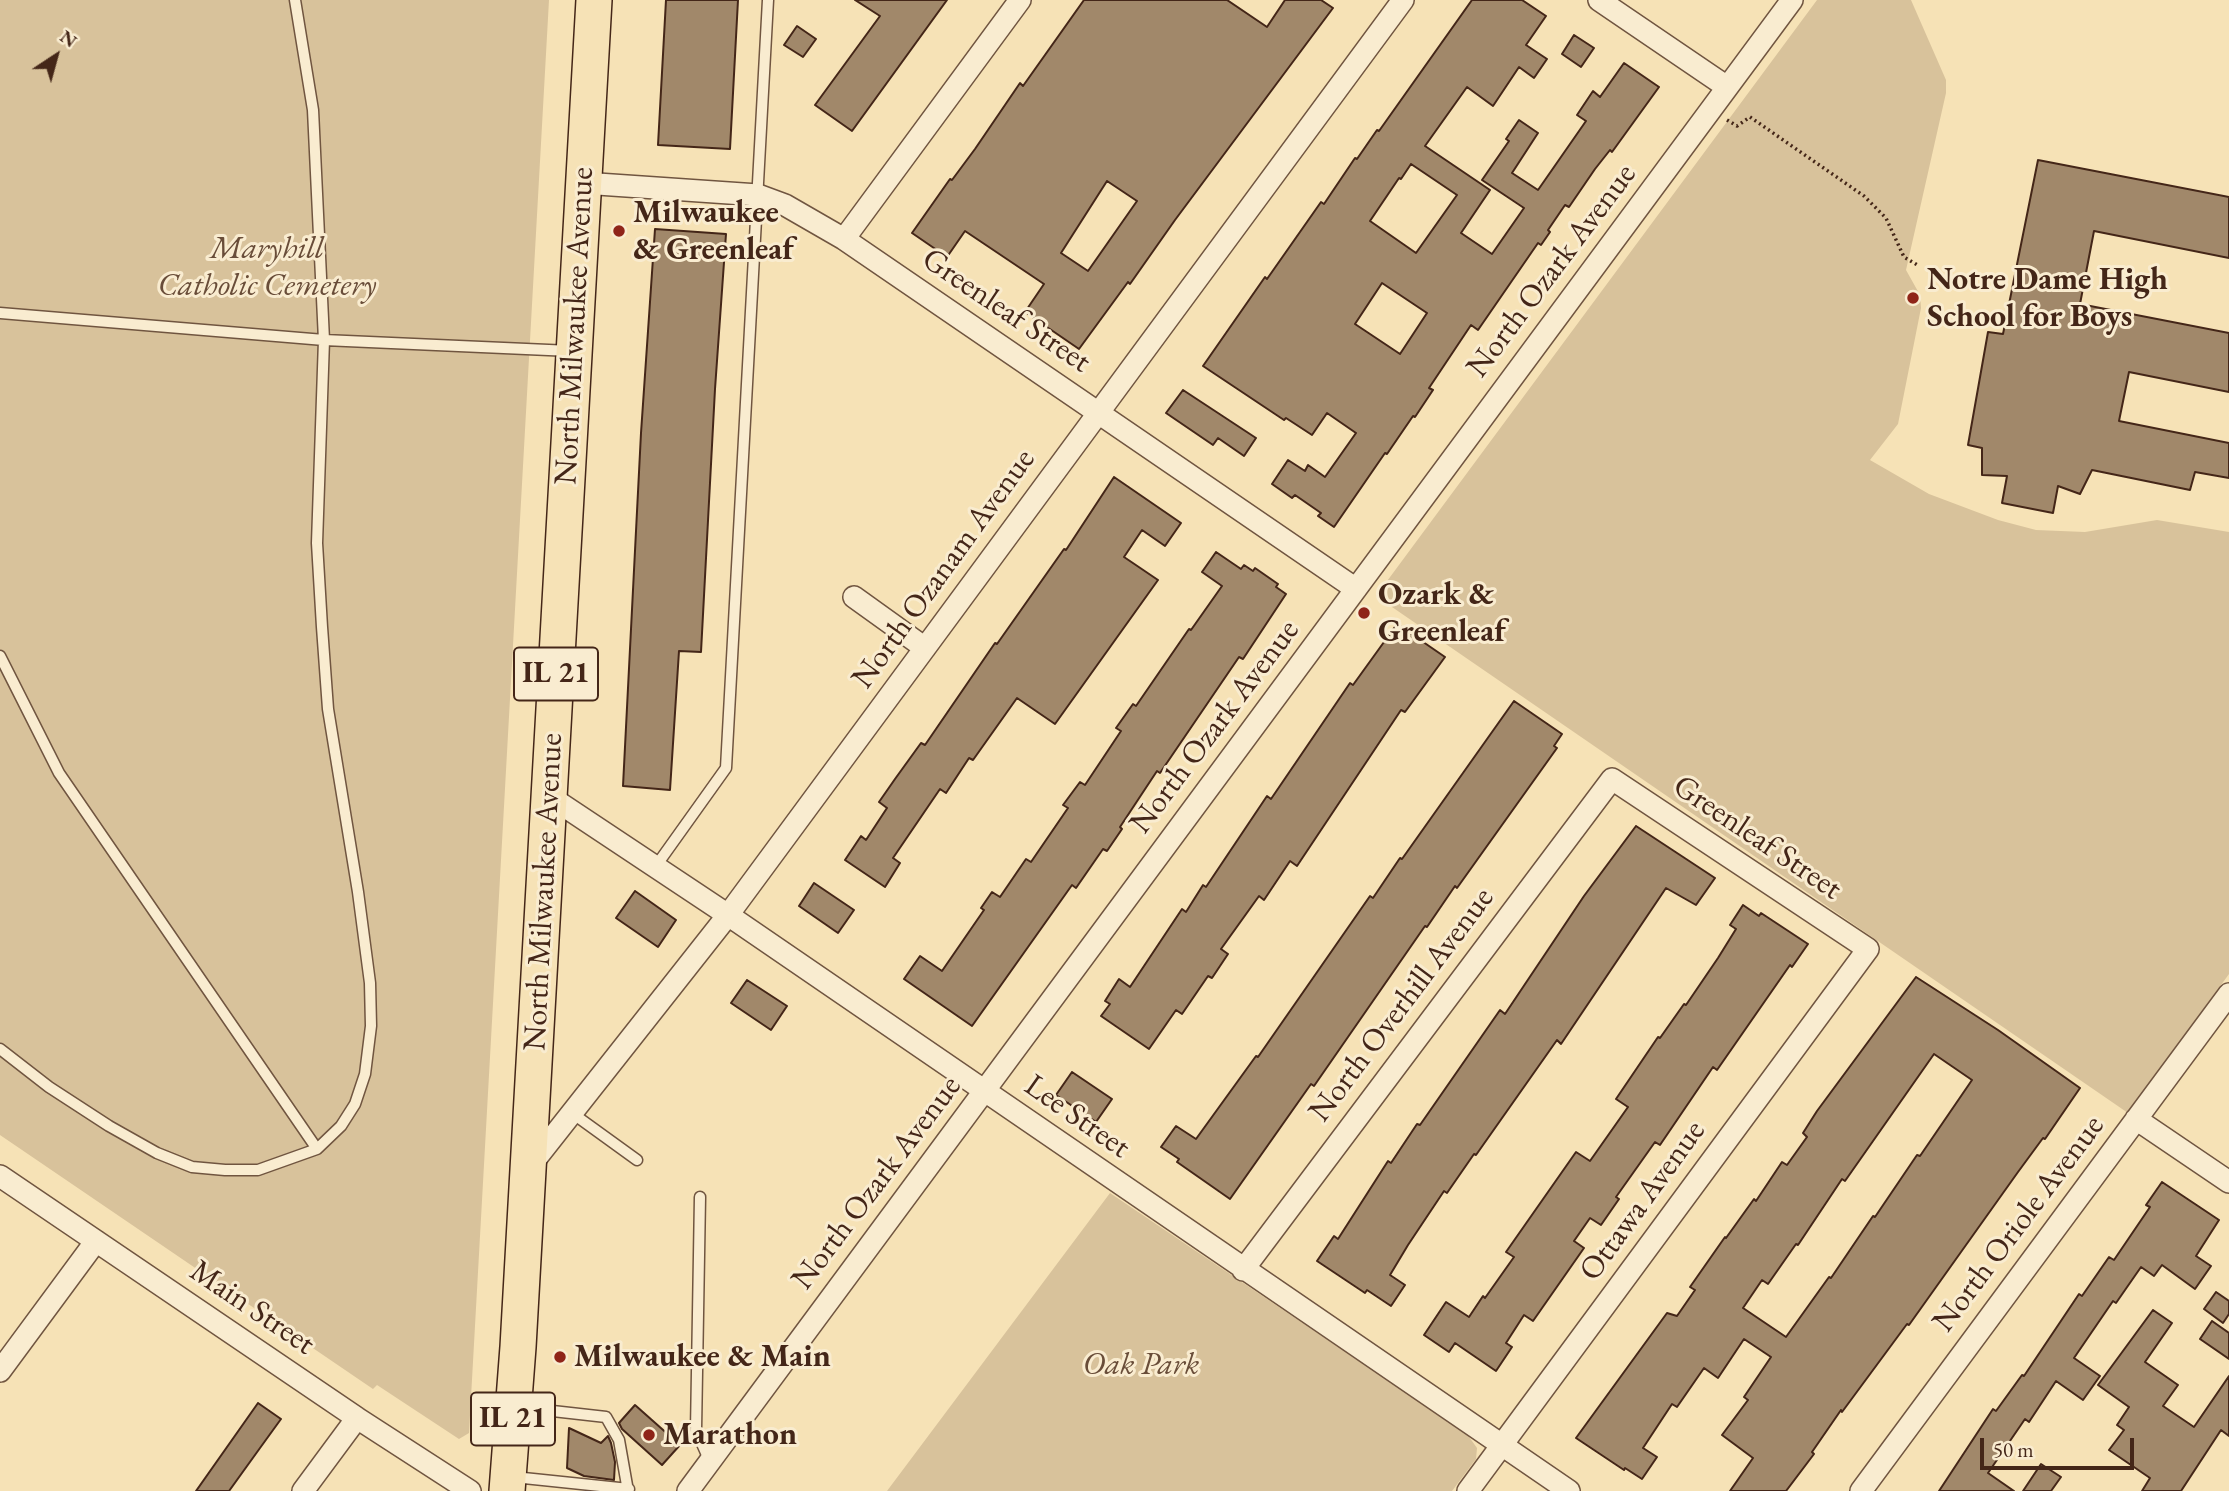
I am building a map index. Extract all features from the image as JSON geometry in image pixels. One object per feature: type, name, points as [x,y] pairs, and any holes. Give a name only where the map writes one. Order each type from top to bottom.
[{"type":"main road","name":"North Milwaukee Avenue","points":[[507,1484],[528,1169],[594,0]]},
{"type":"street","points":[[844,239],[1020,0]]},
{"type":"street","name":"North Ozanam Avenue","points":[[528,1169],[728,915],[1403,0]]},
{"type":"street","points":[[1599,0],[1727,87]]},
{"type":"street","name":"North Ozark Avenue","points":[[688,1491],[1792,0]]},
{"type":"street","name":"Greenleaf Street","points":[[583,183],[758,195],[785,205],[844,239],[1356,589]]},
{"type":"street","points":[[853,597],[925,648]]},
{"type":"street","name":"Greenleaf Street","points":[[1612,779],[1868,949]]},
{"type":"street","name":"North Overhill Avenue","points":[[1243,1270],[1612,779]]},
{"type":"street","name":"Lee Street","points":[[549,796],[728,915],[1569,1491]]},
{"type":"street","name":"Ottawa Avenue","points":[[1468,1491],[1868,949]]},
{"type":"street","name":"North Oriole Avenue","points":[[1861,1491],[2229,994]]},
{"type":"street","points":[[2136,1119],[2229,1182]]},
{"type":"street","name":"Main Street","points":[[0,1175],[357,1418],[470,1491]]},
{"type":"street","points":[[0,1371],[96,1241]]},
{"type":"street","points":[[303,1491],[357,1418]]},
{"type":"lane","points":[[0,1049],[48,1087],[109,1126],[157,1153],[192,1167],[258,1170],[317,1149],[341,1126],[355,1104],[365,1074],[371,1026],[368,970],[328,709],[322,627],[317,543],[324,340],[313,110],[295,0]]},
{"type":"lane","points":[[656,866],[726,768],[768,0]]},
{"type":"lane","points":[[0,313],[94,323],[324,340],[574,351]]},
{"type":"lane","points":[[0,656],[59,772],[317,1149]]},
{"type":"lane","points":[[572,1113],[637,1160]]},
{"type":"lane","points":[[699,1197],[696,1430],[710,1462]]},
{"type":"lane","points":[[507,1484],[629,1490],[619,1440],[606,1417],[514,1407]]},
{"type":"path","points":[[1724,119],[1737,126],[1750,117],[1864,196],[1886,218],[1905,257],[1919,266]]},
{"type":"green space","name":"Maryhill Catholic Cemetery","points":[[0,0],[549,0],[469,1433],[459,1439],[377,1385],[373,1389],[0,1135]]},
{"type":"green space","name":"Notre Dame High School for Boys","points":[[1817,0],[1911,0],[1946,80],[1946,93],[1906,270],[1920,295],[1921,308],[1898,424],[1870,460],[1929,494],[1998,520],[2036,530],[2085,532],[2157,520],[2229,532],[2229,974],[2128,1113],[1376,596]]},
{"type":"green space","name":"Oak Park","points":[[1110,1193],[1467,1434],[1477,1448],[1476,1459],[1452,1491],[887,1491]]},
{"type":"building","points":[[666,0],[738,0],[730,149],[658,145]]},
{"type":"building","points":[[855,0],[947,0],[852,131],[815,105],[880,16]]},
{"type":"building","points":[[1084,0],[1227,0],[1267,27],[1285,0],[1321,0],[1333,8],[1079,349],[1025,312],[1044,284],[965,231],[947,257],[912,233],[1020,83],[1023,86]],"holes":[[[1107,181],[1137,201],[1088,271],[1061,253]]]},
{"type":"building","points":[[1472,0],[1522,0],[1546,16],[1526,45],[1547,59],[1534,78],[1519,67],[1493,106],[1467,87],[1425,146],[1490,190],[1461,233],[1492,254],[1524,208],[1482,180],[1509,141],[1506,139],[1519,120],[1538,133],[1512,173],[1538,190],[1586,121],[1577,115],[1593,91],[1600,97],[1624,63],[1659,87],[1569,207],[1565,205],[1541,245],[1538,243],[1478,330],[1471,325],[1429,388],[1433,390],[1415,417],[1413,416],[1387,454],[1385,453],[1334,527],[1318,516],[1321,513],[1295,495],[1292,498],[1272,484],[1288,460],[1305,471],[1308,465],[1325,477],[1356,433],[1327,413],[1312,435],[1286,418],[1284,420],[1203,366],[1321,202],[1324,204],[1355,158],[1357,159],[1377,130],[1379,131]],"holes":[[[1411,164],[1457,195],[1416,253],[1370,221]],[[1382,283],[1427,313],[1400,354],[1355,324]]]},
{"type":"building","points":[[797,26],[816,39],[803,57],[784,45]]},
{"type":"building","points":[[1574,35],[1594,48],[1581,67],[1562,54]]},
{"type":"building","points":[[2038,160],[2229,197],[2229,258],[2094,231],[2080,304],[2229,333],[2229,392],[2129,372],[2119,421],[2229,443],[2229,478],[2195,472],[2190,490],[2092,470],[2080,494],[2058,486],[2053,513],[2002,503],[2007,476],[1982,475],[1982,448],[1968,445],[1988,332],[2003,334]]},
{"type":"building","points":[[655,229],[726,234],[701,652],[679,651],[670,790],[623,786],[641,433]]},
{"type":"building","points":[[1183,390],[1256,438],[1244,456],[1218,438],[1213,445],[1166,413]]},
{"type":"building","points":[[1114,477],[1181,523],[1165,546],[1142,530],[1124,557],[1158,580],[1055,724],[1017,698],[973,760],[969,758],[946,793],[940,789],[893,858],[900,863],[885,887],[845,860],[861,836],[866,840],[887,808],[879,802],[921,743],[925,745],[995,643],[997,644],[1064,549],[1066,550]]},
{"type":"building","points":[[1216,552],[1241,569],[1244,565],[1253,571],[1255,568],[1278,584],[1276,587],[1286,594],[1243,659],[1239,657],[1160,773],[1157,771],[1107,851],[1103,849],[1076,888],[1072,885],[972,1026],[904,979],[920,956],[942,971],[984,910],[981,908],[992,892],[1000,897],[1026,859],[1031,862],[1068,808],[1063,805],[1080,782],[1085,785],[1121,731],[1116,728],[1133,704],[1136,706],[1222,586],[1202,572]]},
{"type":"building","points":[[1397,624],[1445,657],[1405,712],[1401,710],[1297,866],[1290,861],[1264,900],[1259,896],[1221,949],[1228,954],[1212,978],[1208,976],[1182,1014],[1176,1010],[1149,1049],[1101,1016],[1110,1004],[1105,1001],[1119,979],[1130,987],[1182,909],[1186,912],[1203,885],[1206,887],[1267,796],[1271,799],[1350,683],[1353,685]]},
{"type":"building","points":[[1514,701],[1562,734],[1554,746],[1557,748],[1457,888],[1455,886],[1427,927],[1425,926],[1314,1086],[1311,1084],[1230,1199],[1177,1162],[1179,1159],[1161,1147],[1176,1126],[1196,1139],[1256,1056],[1258,1057],[1370,896],[1373,898],[1400,858],[1402,859]]},
{"type":"building","points":[[1636,826],[1715,878],[1696,905],[1666,888],[1561,1044],[1557,1040],[1476,1155],[1474,1154],[1447,1193],[1444,1191],[1408,1245],[1390,1275],[1405,1285],[1391,1306],[1367,1290],[1365,1293],[1317,1261],[1334,1236],[1338,1239],[1388,1161],[1391,1163],[1417,1124],[1420,1125],[1500,1010],[1505,1014],[1584,896]]},
{"type":"building","points":[[814,883],[854,910],[838,933],[799,906]]},
{"type":"building","points":[[635,891],[676,920],[658,947],[616,918]]},
{"type":"building","points":[[1743,905],[1759,916],[1761,913],[1808,944],[1792,967],[1790,965],[1717,1070],[1713,1067],[1660,1145],[1655,1142],[1616,1197],[1619,1199],[1601,1225],[1590,1218],[1574,1241],[1584,1248],[1533,1321],[1524,1315],[1506,1343],[1512,1347],[1496,1371],[1455,1343],[1449,1352],[1424,1335],[1446,1302],[1469,1317],[1514,1257],[1506,1252],[1576,1152],[1590,1161],[1628,1107],[1616,1099],[1658,1037],[1660,1038],[1684,1004],[1686,1005],[1718,958],[1736,929],[1730,925]]},
{"type":"building","points":[[1916,977],[2080,1088],[1909,1325],[1907,1324],[1842,1412],[1841,1410],[1812,1452],[1814,1454],[1786,1491],[1730,1491],[1753,1458],[1722,1435],[1748,1400],[1744,1397],[1771,1357],[1744,1339],[1718,1378],[1704,1368],[1677,1407],[1672,1404],[1643,1448],[1657,1457],[1642,1479],[1625,1468],[1624,1470],[1576,1438],[1667,1313],[1677,1316],[1695,1290],[1690,1287],[1725,1237],[1754,1199],[1756,1201],[1782,1162],[1787,1165],[1807,1137],[1803,1133]],"holes":[[[1934,1054],[1972,1080],[1920,1156],[1917,1155],[1875,1217],[1873,1216],[1786,1337],[1743,1308],[1762,1280],[1768,1284],[1796,1244],[1798,1245],[1842,1179],[1845,1181]]]},
{"type":"building","points":[[747,980],[787,1006],[771,1030],[731,1003]]},
{"type":"building","points":[[1072,1072],[1112,1099],[1096,1122],[1056,1095]]},
{"type":"building","points":[[2162,1182],[2219,1220],[2196,1256],[2211,1266],[2195,1289],[2162,1265],[2154,1276],[2141,1267],[2116,1303],[2113,1301],[2074,1358],[2100,1376],[2083,1400],[2056,1381],[2029,1422],[2025,1419],[1988,1473],[2014,1491],[1939,1491],[1993,1409],[1996,1411],[2022,1375],[2024,1376],[2079,1294],[2082,1296],[2109,1257],[2114,1260],[2150,1207],[2146,1205]]},
{"type":"building","points":[[2216,1292],[2229,1301],[2229,1314],[2223,1323],[2204,1309]]},
{"type":"building","points":[[2153,1310],[2172,1323],[2145,1362],[2178,1385],[2163,1406],[2194,1427],[2229,1376],[2229,1436],[2221,1430],[2181,1491],[2142,1491],[2150,1478],[2109,1450],[2124,1430],[2117,1425],[2129,1407],[2098,1385]]},
{"type":"building","points":[[2212,1321],[2229,1333],[2229,1359],[2200,1339]]},
{"type":"building","points":[[258,1403],[281,1419],[229,1491],[196,1491]]},
{"type":"building","name":"Marathon","points":[[635,1405],[680,1445],[662,1465],[622,1429],[619,1423]]},
{"type":"building","name":"Marathon","points":[[569,1428],[601,1443],[608,1436],[615,1462],[614,1480],[584,1476],[567,1468]]},
{"type":"building","points":[[2041,1464],[2061,1477],[2051,1491],[2023,1491]]},
{"type":"place","name":"Milwaukee & Greenleaf","points":[[619,231]]},
{"type":"place","name":"Notre Dame High School for Boys","points":[[1913,298]]},
{"type":"place","name":"Ozark & Greenleaf","points":[[1364,613]]},
{"type":"place","name":"Milwaukee & Main","points":[[560,1357]]},
{"type":"place","name":"Marathon","points":[[649,1435]]}]
